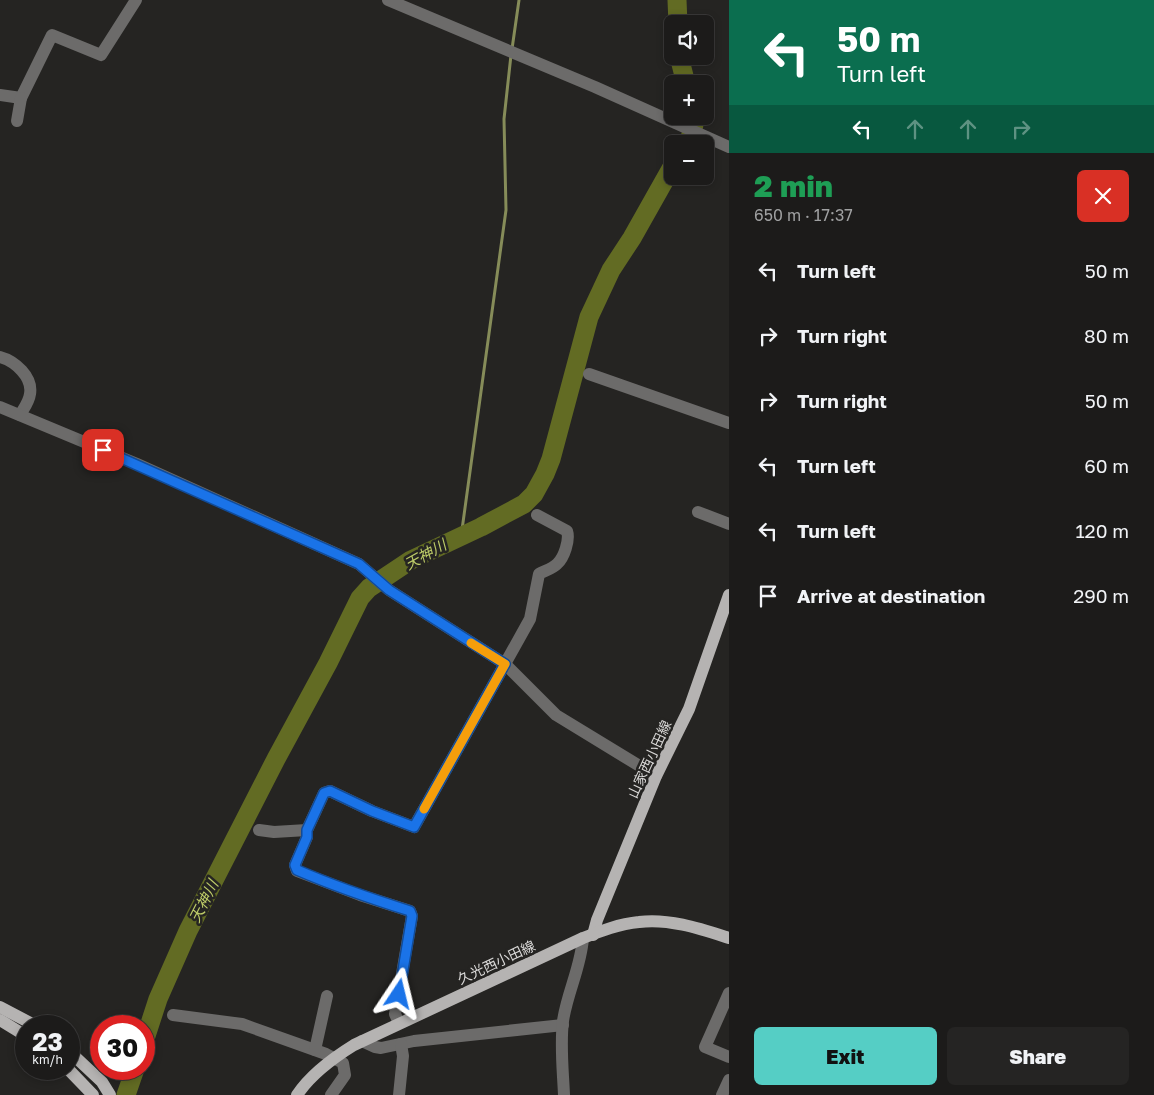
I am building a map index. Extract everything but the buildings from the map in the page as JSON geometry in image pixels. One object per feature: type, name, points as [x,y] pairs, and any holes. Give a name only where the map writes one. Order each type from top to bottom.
[{"type":"main road","name":"山家西小田線","points":[[588,936],[656,776],[689,709],[729,595]]},
{"type":"main road","name":"久光西小田線","points":[[297,1095],[333,1058],[362,1041],[588,936],[639,922],[666,922],[729,938]]},
{"type":"main road","points":[[0,1007],[15,1015]]},
{"type":"main road","points":[[0,1020],[15,1029]]},
{"type":"main road","points":[[80,1061],[102,1082],[110,1095]]},
{"type":"main road","points":[[79,1080],[93,1095]]},
{"type":"street","points":[[17,121],[20,98],[52,35],[101,55],[136,0]]},
{"type":"street","points":[[388,0],[729,146]]},
{"type":"street","points":[[0,95],[20,98]]},
{"type":"street","points":[[0,357],[16,364],[29,384],[31,391],[29,400],[20,415]]},
{"type":"street","points":[[589,374],[729,423]]},
{"type":"street","points":[[0,408],[137,464],[359,564],[386,587],[505,664],[556,715],[656,776]]},
{"type":"street","points":[[698,512],[729,524]]},
{"type":"street","points":[[399,1023],[396,1014],[412,916],[410,911],[360,895],[297,870],[295,865],[307,837],[307,830],[324,793],[330,791],[372,811],[414,827],[530,618],[539,574],[556,565],[560,560],[569,537],[567,531],[537,515]]},
{"type":"street","points":[[259,830],[274,832],[307,830]]},
{"type":"street","points":[[564,1095],[563,1025],[573,981],[588,936]]},
{"type":"street","points":[[729,993],[705,1047],[729,1057]]},
{"type":"street","points":[[315,1050],[326,996]]},
{"type":"street","points":[[174,1015],[242,1024],[333,1058],[343,1064],[345,1075],[331,1095]]},
{"type":"street","points":[[362,1041],[381,1048],[563,1025]]},
{"type":"street","points":[[399,1095],[403,1056],[401,1044]]},
{"type":"street","points":[[722,1095],[729,1080]]},
{"type":"waterway","points":[[512,49],[519,0]]},
{"type":"waterway","name":"天神川","points":[[677,0],[678,15]]},
{"type":"waterway","points":[[461,537],[506,210],[504,119],[511,55]]},
{"type":"waterway","name":"天神川","points":[[681,65],[684,75]]},
{"type":"waterway","name":"天神川","points":[[691,135],[694,125]]},
{"type":"waterway","name":"天神川","points":[[153,1015],[188,931],[360,598],[369,588],[411,560],[481,527],[524,504],[534,494],[551,459],[589,317],[611,270],[632,238],[664,181]]},
{"type":"waterway","name":"天神川","points":[[126,1095],[131,1080]]},
{"type":"slow traffic","points":[[424,809],[505,664],[471,643]]},
{"type":"route","points":[[103,450],[359,564],[389,590],[505,664],[414,827],[372,811],[330,791],[324,793],[312,818],[307,830],[307,837],[295,865],[297,870],[312,876],[360,895],[410,911],[412,916],[399,994]]}]
